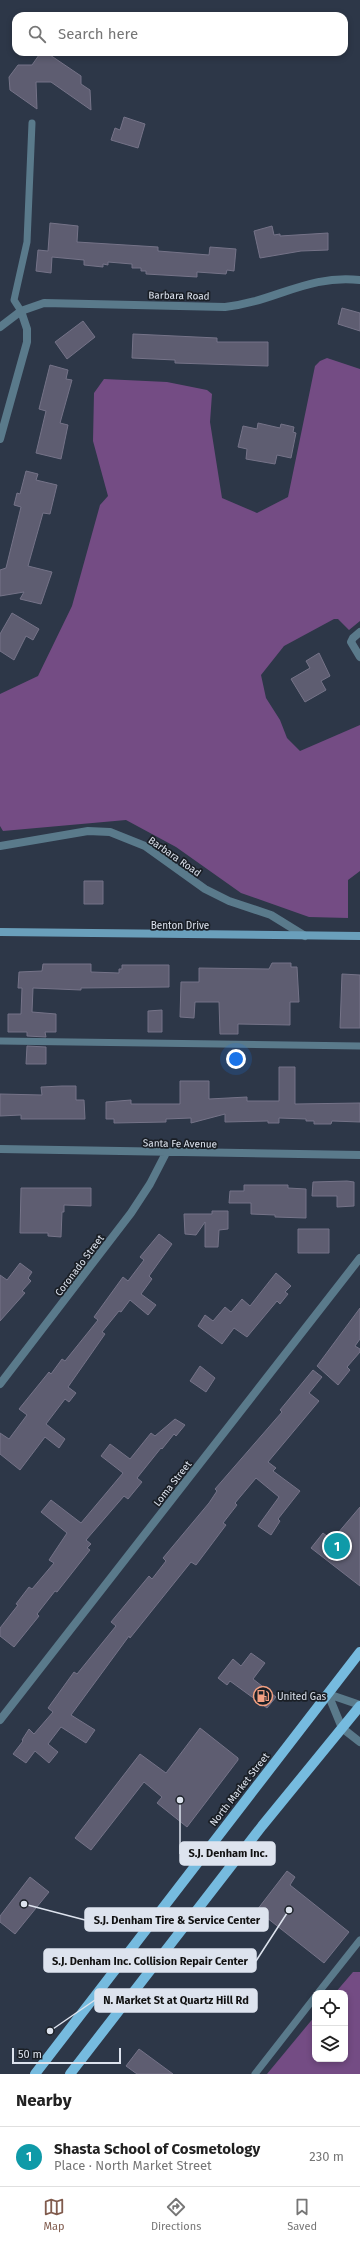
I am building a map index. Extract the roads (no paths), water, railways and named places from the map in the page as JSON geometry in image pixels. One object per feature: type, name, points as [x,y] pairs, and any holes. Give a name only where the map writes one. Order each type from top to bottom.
[{"type":"main road","name":"North Market Street","points":[[35,2074],[360,1652]]},
{"type":"main road","points":[[70,2074],[262,1826],[360,1705]]},
{"type":"street","name":"Barbara Road","points":[[0,327],[21,311],[35,305],[49,302],[225,306],[252,302],[312,282],[338,279],[360,280]]},
{"type":"street","points":[[0,439],[27,342],[27,329],[21,311]]},
{"type":"street","points":[[360,632],[351,642],[360,657]]},
{"type":"street","name":"Barbara Road","points":[[0,846],[88,831],[115,834],[145,846],[205,889],[229,901],[271,915],[305,936]]},
{"type":"street","name":"Benton Drive","points":[[1,934],[360,936]]},
{"type":"street","name":"Santa Fe Avenue","points":[[0,1149],[166,1153],[360,1155]]},
{"type":"street","name":"Coronado Street","points":[[0,1384],[131,1213],[150,1184],[166,1153]]},
{"type":"street","name":"Loma Street","points":[[0,1720],[360,1258]]},
{"type":"street","points":[[328,1694],[360,1705]]},
{"type":"street","points":[[328,1694],[342,1728],[360,1742]]},
{"type":"lane","points":[[21,311],[14,300],[27,242],[32,123]]},
{"type":"lane","points":[[0,1041],[360,1046]]},
{"type":"lane","points":[[320,1990],[360,1940]]},
{"type":"lane","points":[[255,2074],[312,2001]]},
{"type":"place","name":"Shasta School of Cosmetology","points":[[337,1546]]},
{"type":"place","name":"United Gas","points":[[263,1696]]},
{"type":"place","name":"S.J. Denham Inc.","points":[[180,1800]]},
{"type":"place","name":"S.J. Denham Tire & Service Center","points":[[24,1904]]},
{"type":"place","name":"S.J. Denham Inc. Collision Repair Center","points":[[289,1910]]},
{"type":"place","name":"N. Market St at Quartz Hill Rd","points":[[50,2031]]}]
